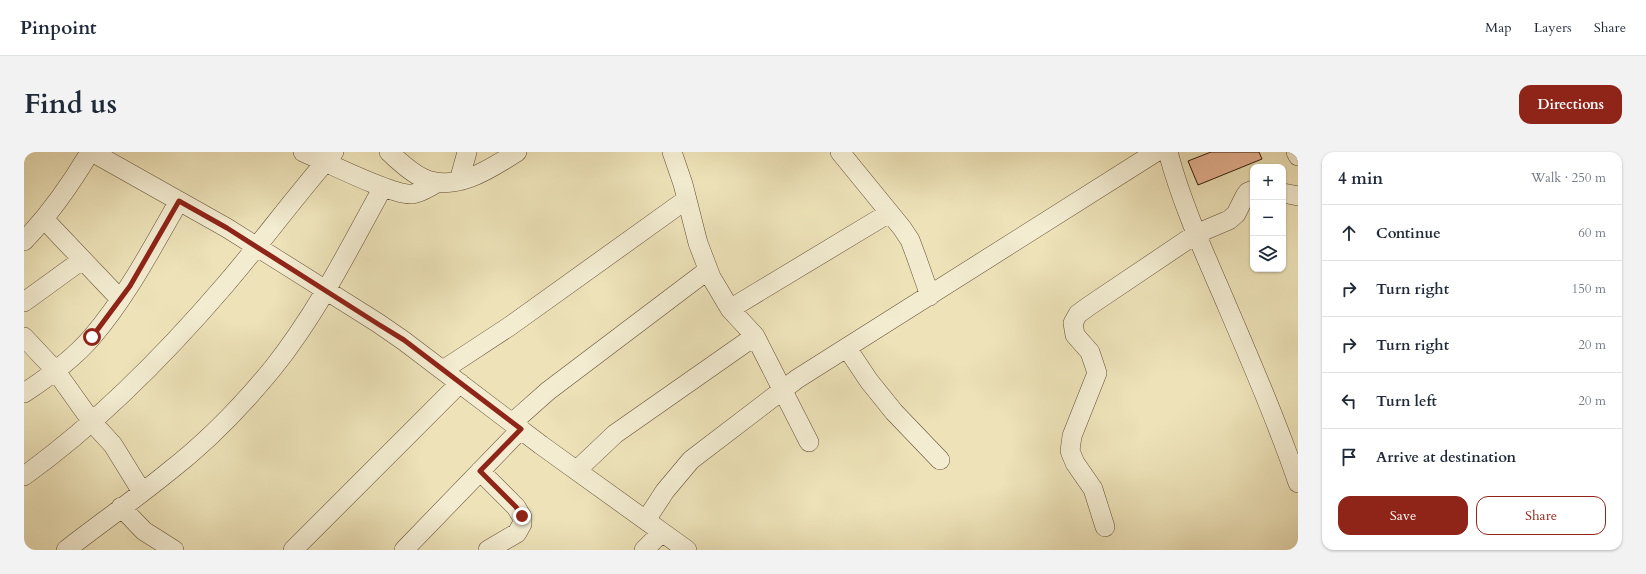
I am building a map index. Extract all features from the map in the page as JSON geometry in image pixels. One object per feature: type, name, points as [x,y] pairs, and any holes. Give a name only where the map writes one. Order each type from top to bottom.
[{"type":"street","points":[[24,241],[44,220],[73,181],[91,152],[179,201],[256,247],[404,340],[516,426],[688,550]]},
{"type":"street","points":[[303,152],[330,157],[393,192],[411,194],[423,191],[437,183]]},
{"type":"street","points":[[388,152],[422,178],[437,183],[459,181],[469,178],[517,152]]},
{"type":"street","points":[[459,181],[467,152]]},
{"type":"street","points":[[672,152],[687,199],[698,243],[708,270],[720,295],[730,309],[755,336],[809,442]]},
{"type":"street","points":[[840,152],[910,240],[930,296]]},
{"type":"street","points":[[646,520],[665,490],[691,460],[797,379],[1156,152]]},
{"type":"street","points":[[1168,152],[1196,234],[1252,364],[1284,443],[1298,483]]},
{"type":"street","points":[[1296,152],[1298,156]]},
{"type":"street","points":[[24,476],[92,422],[173,344],[225,285],[330,157]]},
{"type":"street","points":[[66,550],[184,459],[235,410],[273,369],[326,291],[383,187]]},
{"type":"street","points":[[1105,527],[1093,489],[1075,462],[1070,451],[1072,436],[1097,373],[1090,352],[1075,335],[1073,323],[1078,314],[1089,306],[1196,234],[1229,220],[1236,214],[1245,196],[1250,191]]},
{"type":"street","points":[[1286,194],[1298,196]]},
{"type":"street","points":[[443,370],[510,326],[687,199]]},
{"type":"street","points":[[24,393],[75,354],[92,337],[138,273],[179,201]]},
{"type":"street","points":[[730,309],[889,212]]},
{"type":"street","points":[[44,220],[120,299]]},
{"type":"street","points":[[24,302],[82,260]]},
{"type":"street","points":[[404,550],[480,471],[516,426],[548,391],[708,270]]},
{"type":"street","points":[[577,470],[615,434],[755,336]]},
{"type":"street","points":[[24,337],[55,370],[92,422],[113,446],[142,492]]},
{"type":"street","points":[[847,348],[869,381],[894,412],[940,460]]},
{"type":"street","points":[[293,550],[460,383]]},
{"type":"street","points":[[480,471],[516,507],[522,516],[522,524],[517,532],[488,550]]},
{"type":"street","points":[[121,507],[144,531],[174,550]]},
{"type":"street","points":[[644,550],[662,532]]},
{"type":"building","points":[[1211,152],[1259,152],[1262,159],[1198,185],[1188,161]]},
{"type":"route","points":[[92,337],[130,286],[179,201],[227,228],[404,340],[521,429],[480,471],[516,507],[522,516]]}]
